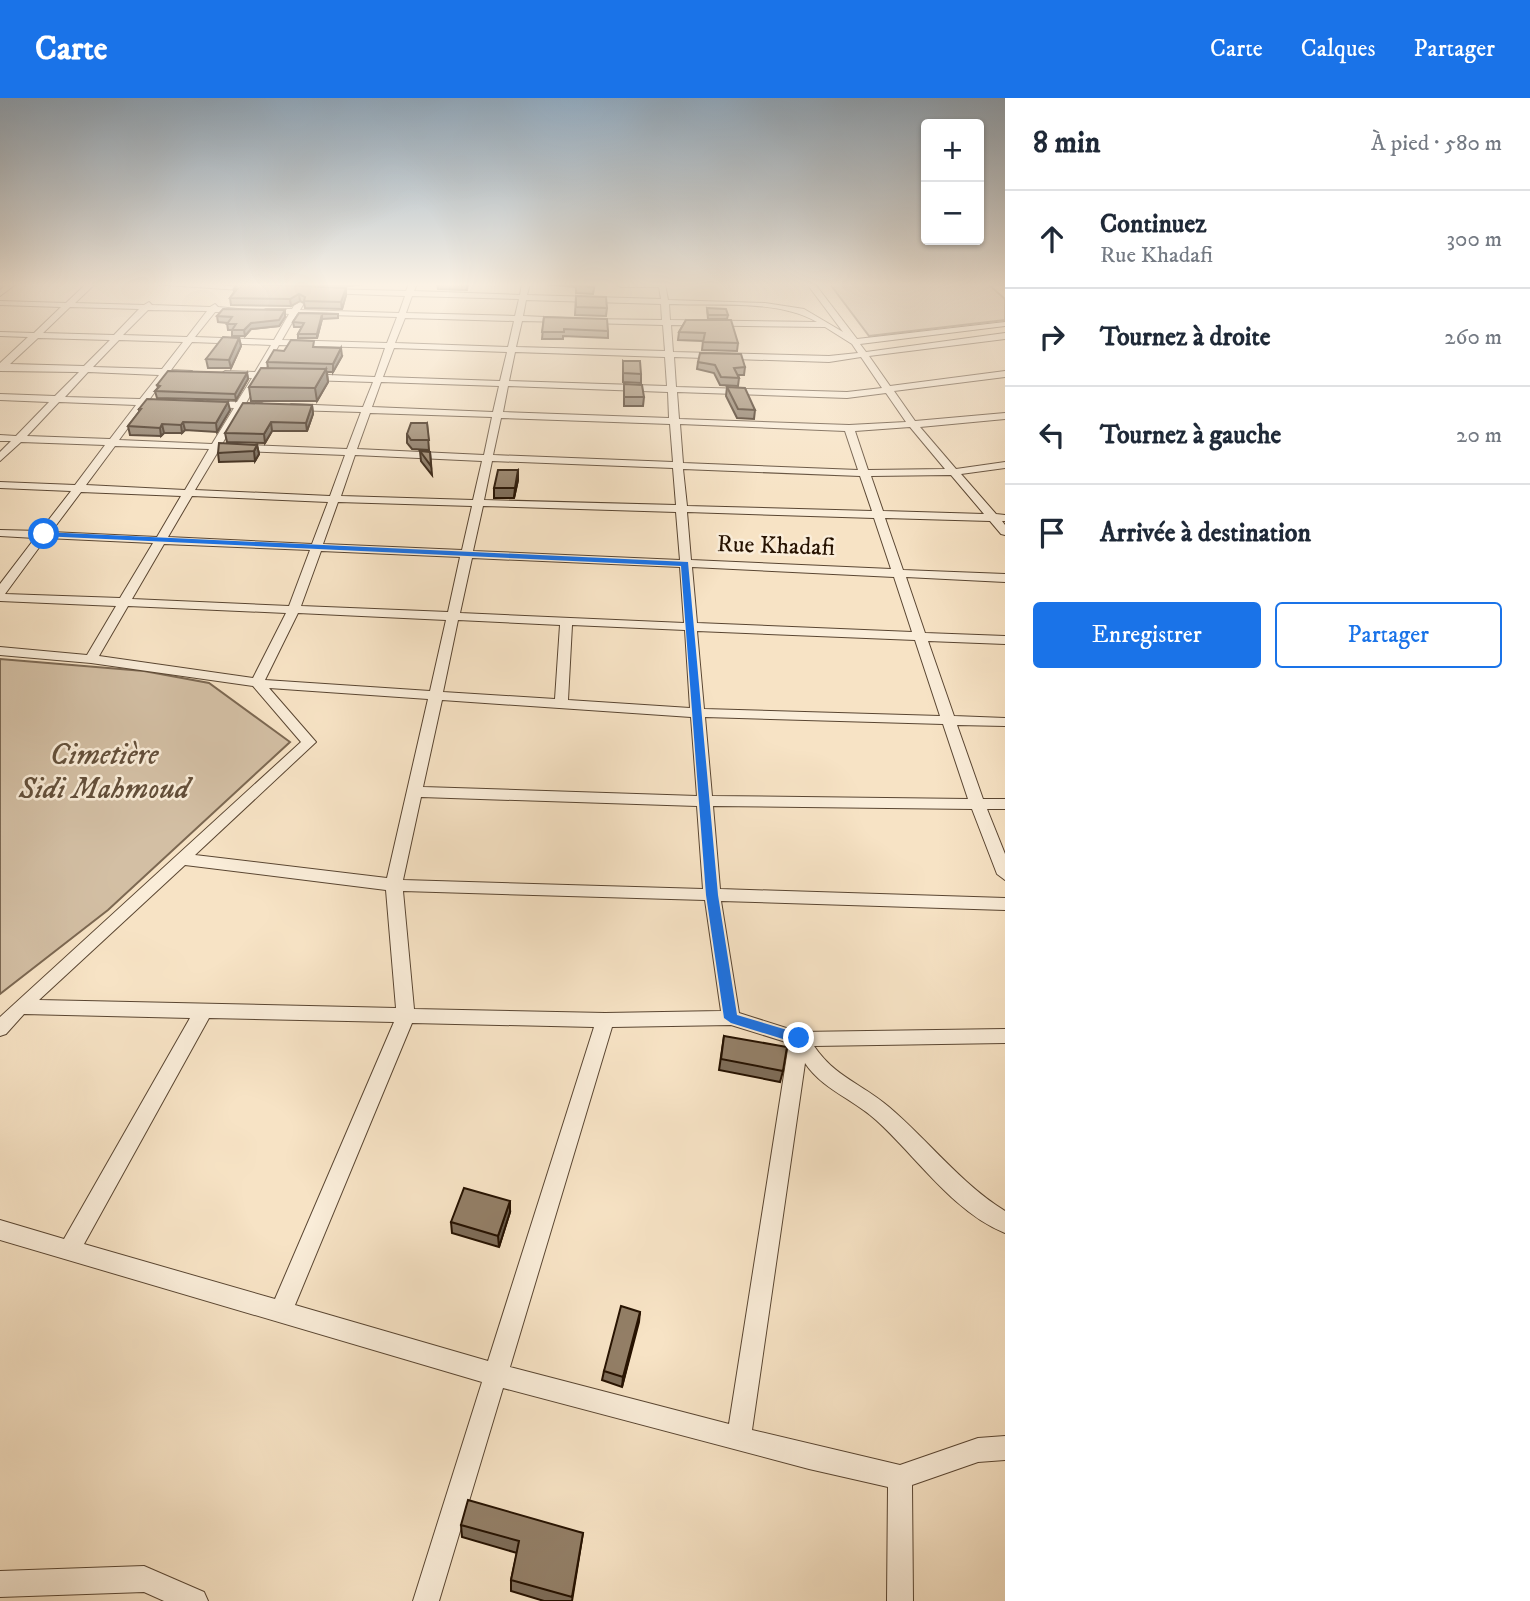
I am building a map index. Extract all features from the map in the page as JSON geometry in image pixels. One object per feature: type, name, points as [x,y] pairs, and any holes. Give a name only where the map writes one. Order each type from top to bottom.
[{"type":"street","points":[[0,367],[14,354]]},
{"type":"street","points":[[0,458],[101,354]]},
{"type":"street","points":[[0,592],[177,354]]},
{"type":"street","points":[[91,659],[158,540],[270,354]]},
{"type":"street","points":[[257,683],[292,611],[386,354]]},
{"type":"street","points":[[281,1312],[406,1015],[394,885],[511,354]]},
{"type":"street","points":[[669,354],[712,895],[731,1018]]},
{"type":"street","points":[[673,354],[829,359],[862,354]]},
{"type":"street","points":[[863,354],[914,425],[953,472],[1000,518],[1005,532]]},
{"type":"street","points":[[0,367],[200,373]]},
{"type":"street","points":[[213,374],[284,376]]},
{"type":"street","points":[[297,377],[847,395],[1005,374]]},
{"type":"street","points":[[0,397],[178,403]]},
{"type":"street","points":[[191,404],[268,406]]},
{"type":"street","points":[[282,407],[849,428],[1005,416]]},
{"type":"street","points":[[849,428],[977,803],[1005,874]]},
{"type":"street","points":[[0,438],[863,473],[953,472],[1005,465]]},
{"type":"street","points":[[0,485],[332,499],[1000,518]]},
{"type":"street","name":"Rue Khadafi","points":[[0,533],[1005,578]]},
{"type":"street","points":[[0,597],[1005,640]]},
{"type":"street","points":[[561,704],[566,622]]},
{"type":"street","points":[[0,651],[91,659],[257,683],[436,696],[698,713],[1005,722]]},
{"type":"street","points":[[0,1029],[20,1007],[309,742],[257,683]]},
{"type":"street","points":[[414,792],[705,801],[1005,804]]},
{"type":"street","points":[[181,859],[394,885],[1005,904]]},
{"type":"street","points":[[20,1007],[605,1020],[731,1018],[799,1038],[1005,1036]]},
{"type":"street","points":[[69,1250],[204,1010]]},
{"type":"street","points":[[426,1601],[605,1020]]},
{"type":"street","points":[[799,1038],[821,1071],[881,1112],[972,1202],[1005,1223]]},
{"type":"street","points":[[739,1438],[799,1038]]},
{"type":"street","points":[[0,1230],[497,1375],[900,1477],[978,1450],[1005,1448]]},
{"type":"street","points":[[900,1477],[900,1601]]},
{"type":"street","points":[[0,1584],[144,1579],[195,1601]]},
{"type":"green space","name":"Cimetière Sidi Mahmoud","points":[[0,659],[144,671],[209,683],[290,742],[108,910],[0,994]]},
{"type":"building","points":[[210,354],[232,354],[229,360],[206,359]]},
{"type":"building","points":[[272,354],[338,354],[333,364],[267,362]]},
{"type":"building","points":[[700,354],[741,354],[745,367],[734,368],[739,378],[721,377],[715,365],[698,362]]},
{"type":"building","points":[[623,361],[640,361],[641,374],[623,373]]},
{"type":"building","points":[[261,368],[326,369],[315,388],[249,387]]},
{"type":"building","points":[[168,371],[247,373],[235,394],[155,391]]},
{"type":"building","points":[[624,384],[642,385],[644,397],[624,397]]},
{"type":"building","points":[[727,387],[745,388],[755,410],[738,409]]},
{"type":"building","points":[[147,399],[228,402],[216,423],[183,422],[181,425],[162,424],[160,428],[128,426]]},
{"type":"building","points":[[243,403],[312,405],[306,423],[271,422],[264,434],[225,433]]},
{"type":"building","points":[[411,423],[427,423],[429,440],[411,440],[407,434]]},
{"type":"building","points":[[219,443],[257,445],[254,451],[218,453]]},
{"type":"building","points":[[420,451],[430,452],[431,466]]},
{"type":"building","points":[[498,470],[518,470],[515,488],[494,488]]},
{"type":"building","points":[[724,1036],[787,1047],[783,1071],[721,1059]]},
{"type":"building","points":[[464,1188],[510,1201],[498,1236],[451,1222]]},
{"type":"building","points":[[621,1306],[640,1312],[623,1377],[604,1371]]},
{"type":"building","points":[[468,1500],[583,1533],[572,1597],[511,1580],[519,1541],[461,1525]]},
{"type":"route","points":[[44,534],[685,563],[712,895],[731,1018],[799,1038]]}]
